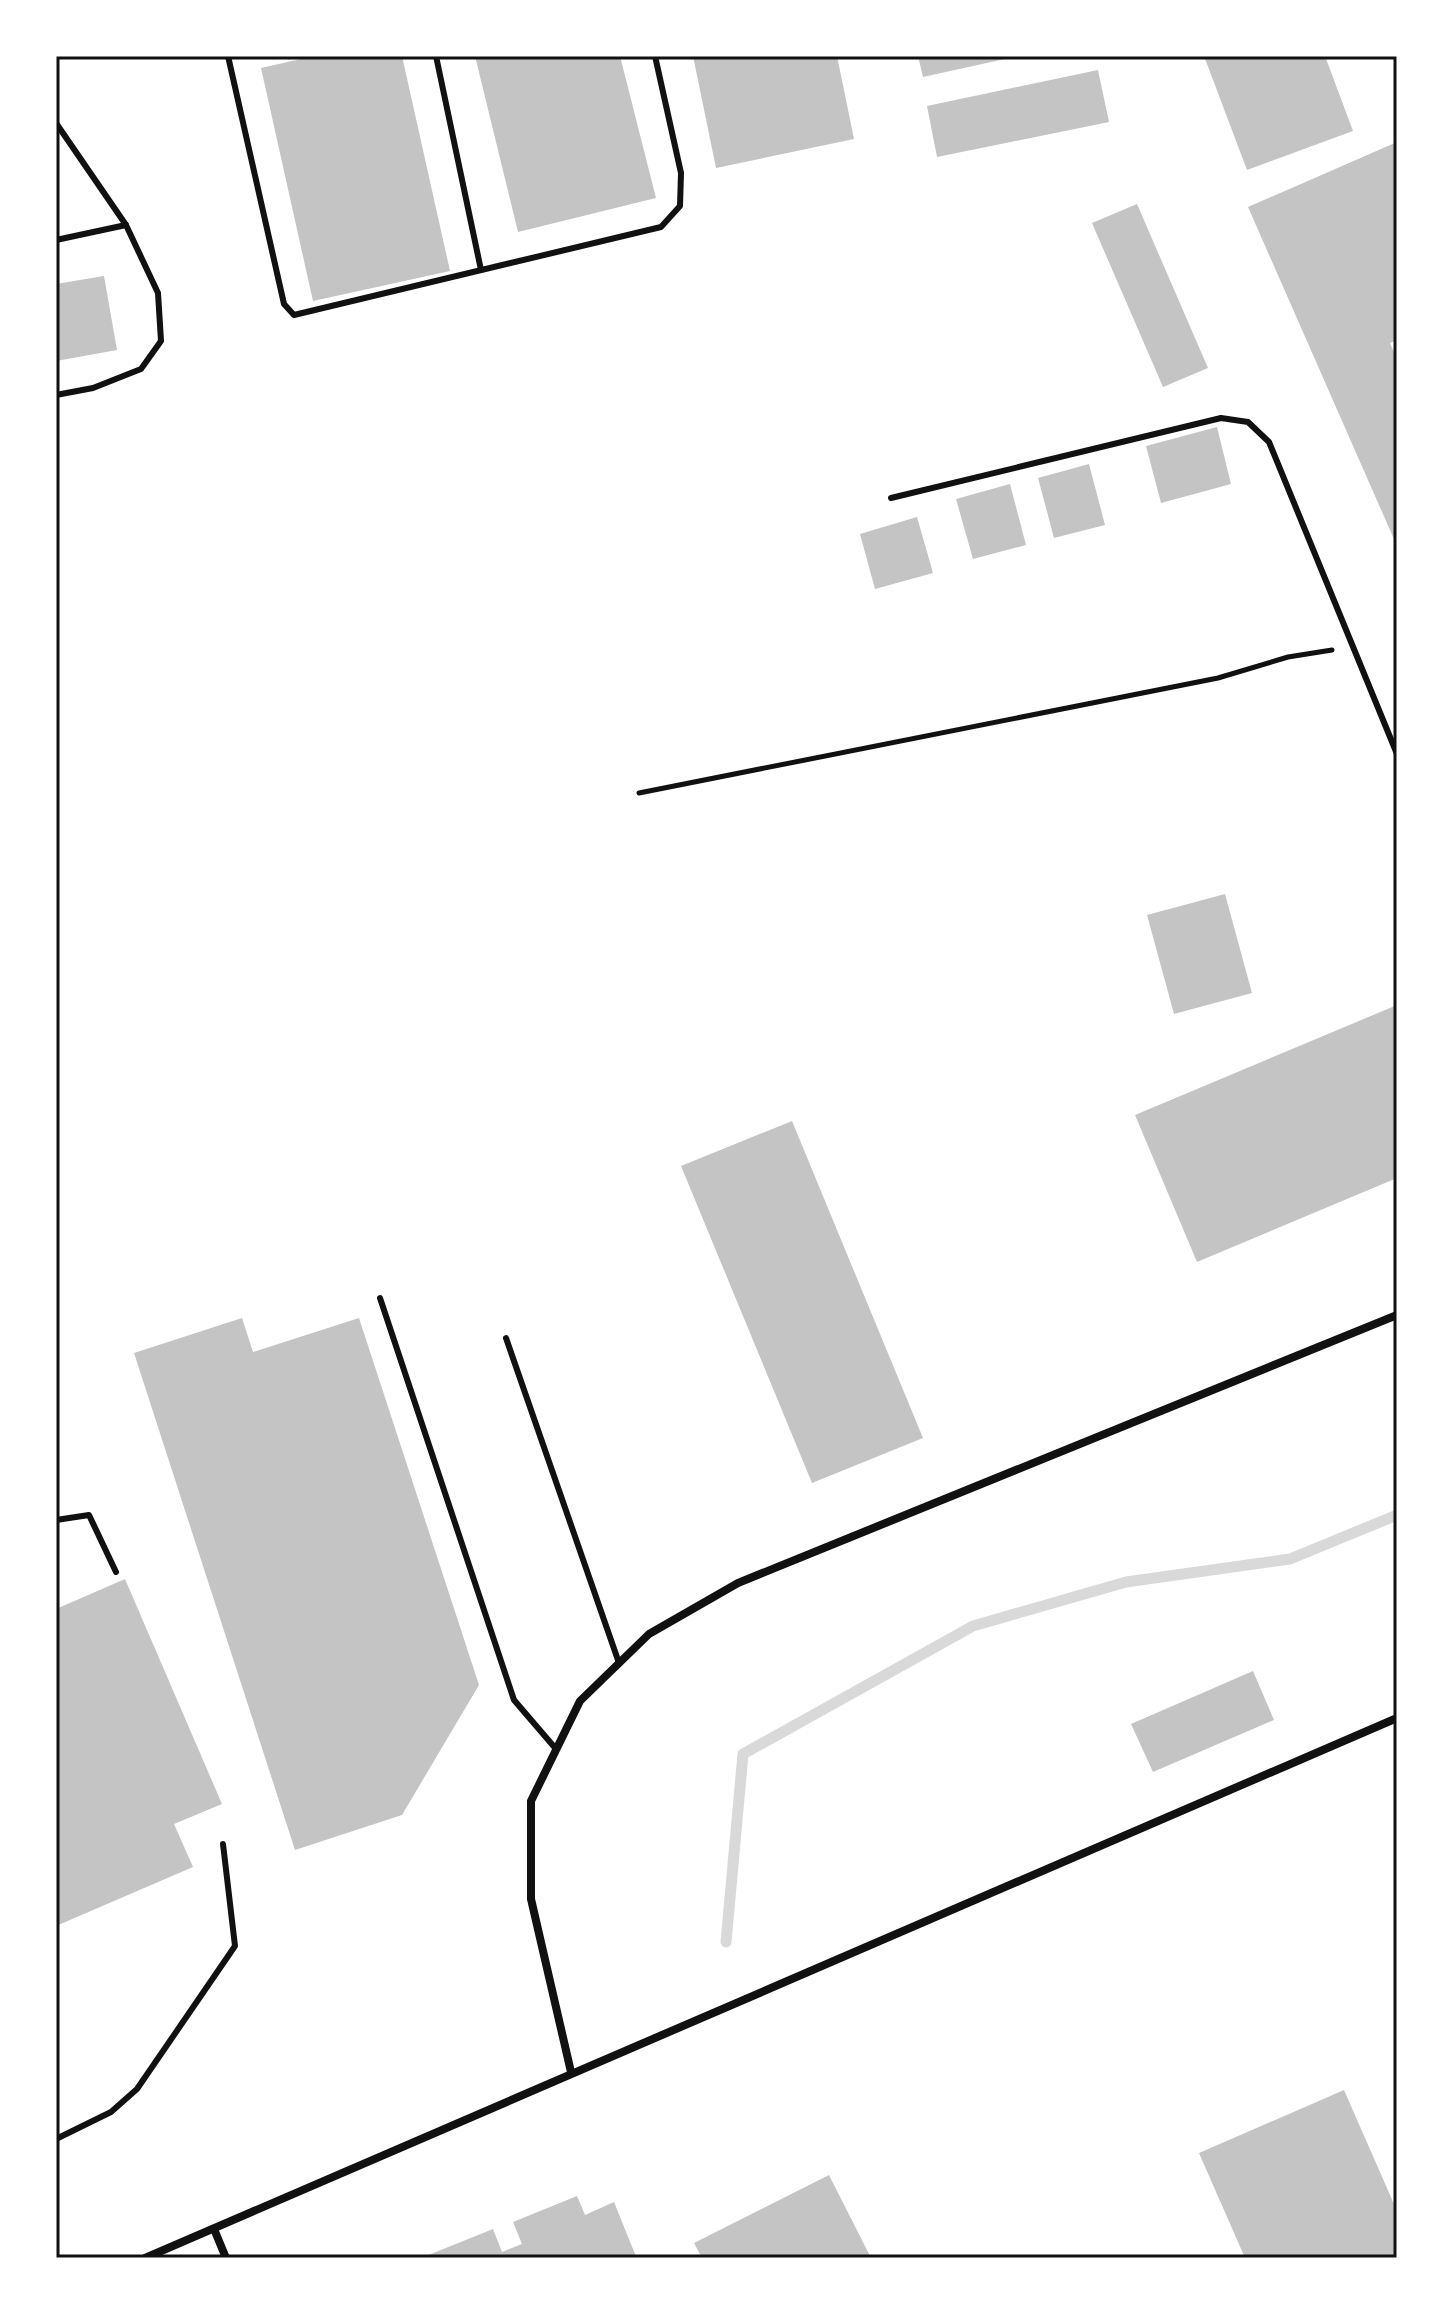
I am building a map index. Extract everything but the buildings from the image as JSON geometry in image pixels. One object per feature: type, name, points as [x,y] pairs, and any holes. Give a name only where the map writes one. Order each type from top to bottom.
[{"type":"street","points":[[571,2072],[531,1899],[531,1801],[580,1701],[649,1634],[738,1583],[1397,1315]]},
{"type":"street","points":[[145,2258],[1397,1718]]},
{"type":"street","points":[[214,2229],[226,2258]]},
{"type":"lane","points":[[228,56],[284,304],[294,315],[661,227],[680,206],[681,173],[655,56]]},
{"type":"lane","points":[[436,56],[481,270]]},
{"type":"lane","points":[[56,123],[126,225],[158,293],[161,341],[141,369],[93,388],[56,395]]},
{"type":"lane","points":[[56,240],[126,225]]},
{"type":"lane","points":[[891,498],[1221,418],[1248,422],[1269,442],[1397,754]]},
{"type":"lane","points":[[380,1298],[514,1700],[556,1749]]},
{"type":"lane","points":[[506,1338],[619,1663]]},
{"type":"lane","points":[[56,1520],[89,1515],[116,1572]]},
{"type":"lane","points":[[56,2139],[111,2112],[137,2089],[235,1946],[223,1844]]},
{"type":"path","points":[[639,793],[1218,678],[1288,657],[1353,647]]},
{"type":"waterway","points":[[726,1942],[743,1754],[973,1626],[1126,1582],[1290,1559],[1397,1515]]}]
